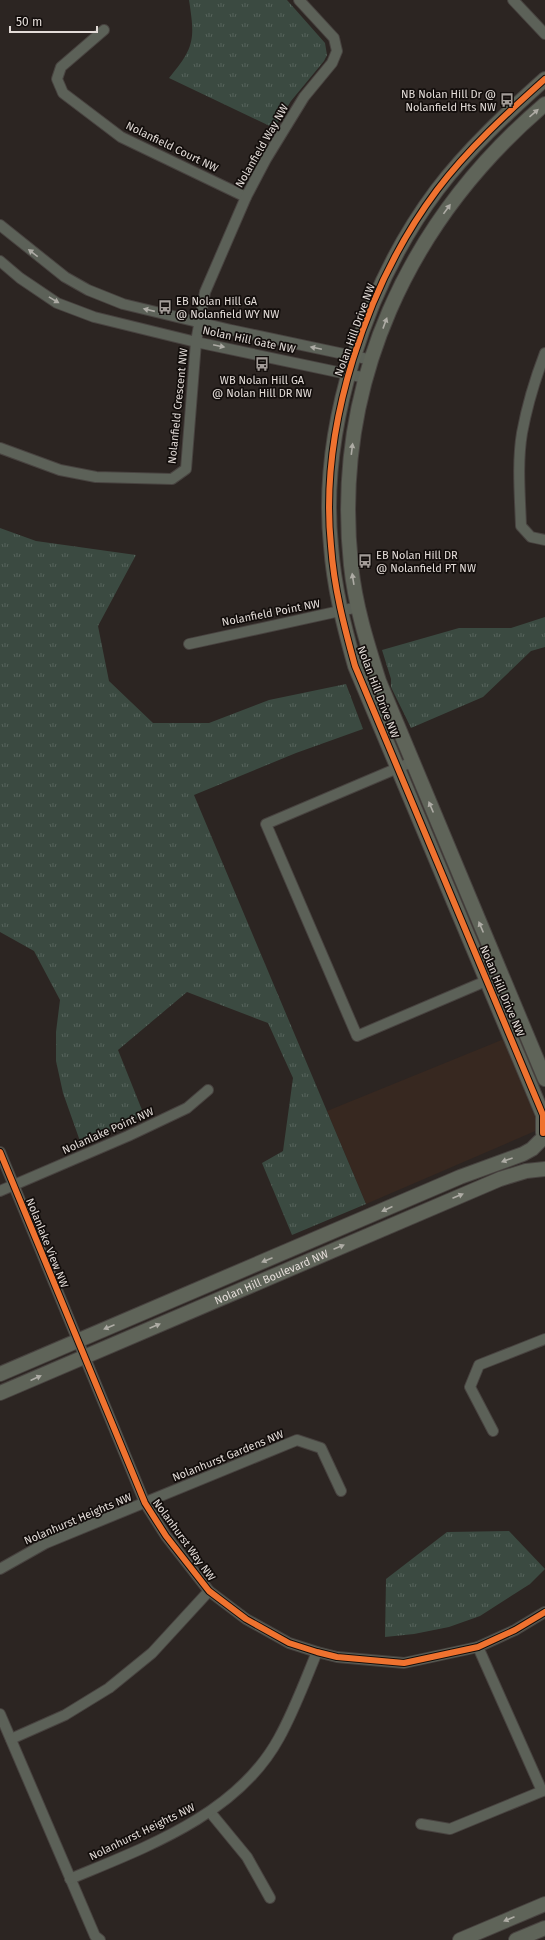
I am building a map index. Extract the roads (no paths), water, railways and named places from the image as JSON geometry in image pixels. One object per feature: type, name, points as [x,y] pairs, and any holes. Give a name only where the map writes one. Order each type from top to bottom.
[{"type":"street","name":"Nolanfield Way NW","points":[[200,322],[205,292],[246,197],[284,128],[304,97],[332,64],[337,51],[334,38],[299,0]]},
{"type":"street","points":[[513,0],[545,34]]},
{"type":"street","name":"Nolanfield Court NW","points":[[104,30],[61,67],[57,79],[63,93],[121,137],[246,197]]},
{"type":"street","name":"Nolan Hill Drive NW","points":[[545,79],[517,104],[465,157],[433,196],[393,259],[374,300],[349,373],[334,453],[330,492],[331,546],[340,612],[355,666],[543,1115],[543,1135],[539,1149],[545,1163]]},
{"type":"street","name":"Nolan Hill Drive NW","points":[[545,104],[488,158],[463,187],[426,239],[404,277],[366,378],[354,432],[348,483],[350,558],[358,607],[379,681],[545,1079]]},
{"type":"street","name":"Nolan Hill Gate NW","points":[[1,227],[65,277],[88,290],[123,304],[231,330],[355,355],[372,360]]},
{"type":"street","name":"Nolan Hill Gate NW","points":[[0,261],[20,278],[57,302],[94,317],[196,342],[349,373],[366,378]]},
{"type":"street","name":"Nolanfield Crescent NW","points":[[0,448],[60,470],[96,477],[172,479],[186,469],[196,342],[200,322]]},
{"type":"street","points":[[545,353],[535,379],[522,434],[520,480],[521,526],[531,537],[545,540]]},
{"type":"street","name":"Nolanfield Point NW","points":[[189,644],[226,634],[340,612],[358,607]]},
{"type":"street","name":"Nolan Hill Drive NW","points":[[412,762],[266,824],[357,1036],[486,981]]},
{"type":"street","name":"Nolan Hill Drive NW","points":[[516,1051],[530,1044]]},
{"type":"street","name":"Nolanlake Point NW","points":[[0,1191],[128,1136],[187,1108],[208,1090]]},
{"type":"street","name":"Nolan Hill Boulevard NW","points":[[0,1374],[460,1177],[523,1154],[532,1149],[543,1135]]},
{"type":"street","name":"Nolanlake View NW","points":[[0,1152],[77,1340]]},
{"type":"street","name":"Nolan Hill Boulevard NW","points":[[0,1393],[500,1179],[526,1171],[545,1169]]},
{"type":"street","points":[[493,1431],[470,1388],[479,1365],[545,1339]]},
{"type":"street","name":"Nolanhurst Way NW","points":[[77,1340],[144,1503],[166,1536],[209,1591],[246,1619],[289,1643],[317,1652],[336,1657],[404,1663],[478,1647],[515,1630],[545,1612]]},
{"type":"street","name":"Nolanhurst Gardens NW","points":[[144,1503],[297,1440],[321,1448],[340,1491]]},
{"type":"street","name":"Nolanhurst Heights NW","points":[[0,1568],[46,1543],[144,1503]]},
{"type":"street","points":[[11,1739],[65,1715],[109,1688],[152,1653],[209,1591]]},
{"type":"street","points":[[421,1824],[450,1829],[544,1790],[478,1647]]},
{"type":"street","name":"Nolanhurst Heights NW","points":[[70,1879],[126,1855],[210,1812],[251,1777],[279,1739],[317,1652]]},
{"type":"street","points":[[0,1714],[95,1936],[100,1940]]},
{"type":"street","points":[[210,1812],[247,1857],[270,1898]]},
{"type":"street","points":[[460,1940],[545,1904]]},
{"type":"street","points":[[516,1940],[545,1928]]},
{"type":"place","name":"NB Nolan Hill Dr @ Nolanfield Hts NW","points":[[507,100]]},
{"type":"place","name":"EB Nolan Hill GA @ Nolanfield WY NW","points":[[165,307]]},
{"type":"place","name":"WB Nolan Hill GA @ Nolan Hill DR NW","points":[[262,364]]},
{"type":"place","name":"EB Nolan Hill DR @ Nolanfield PT NW","points":[[365,561]]}]
